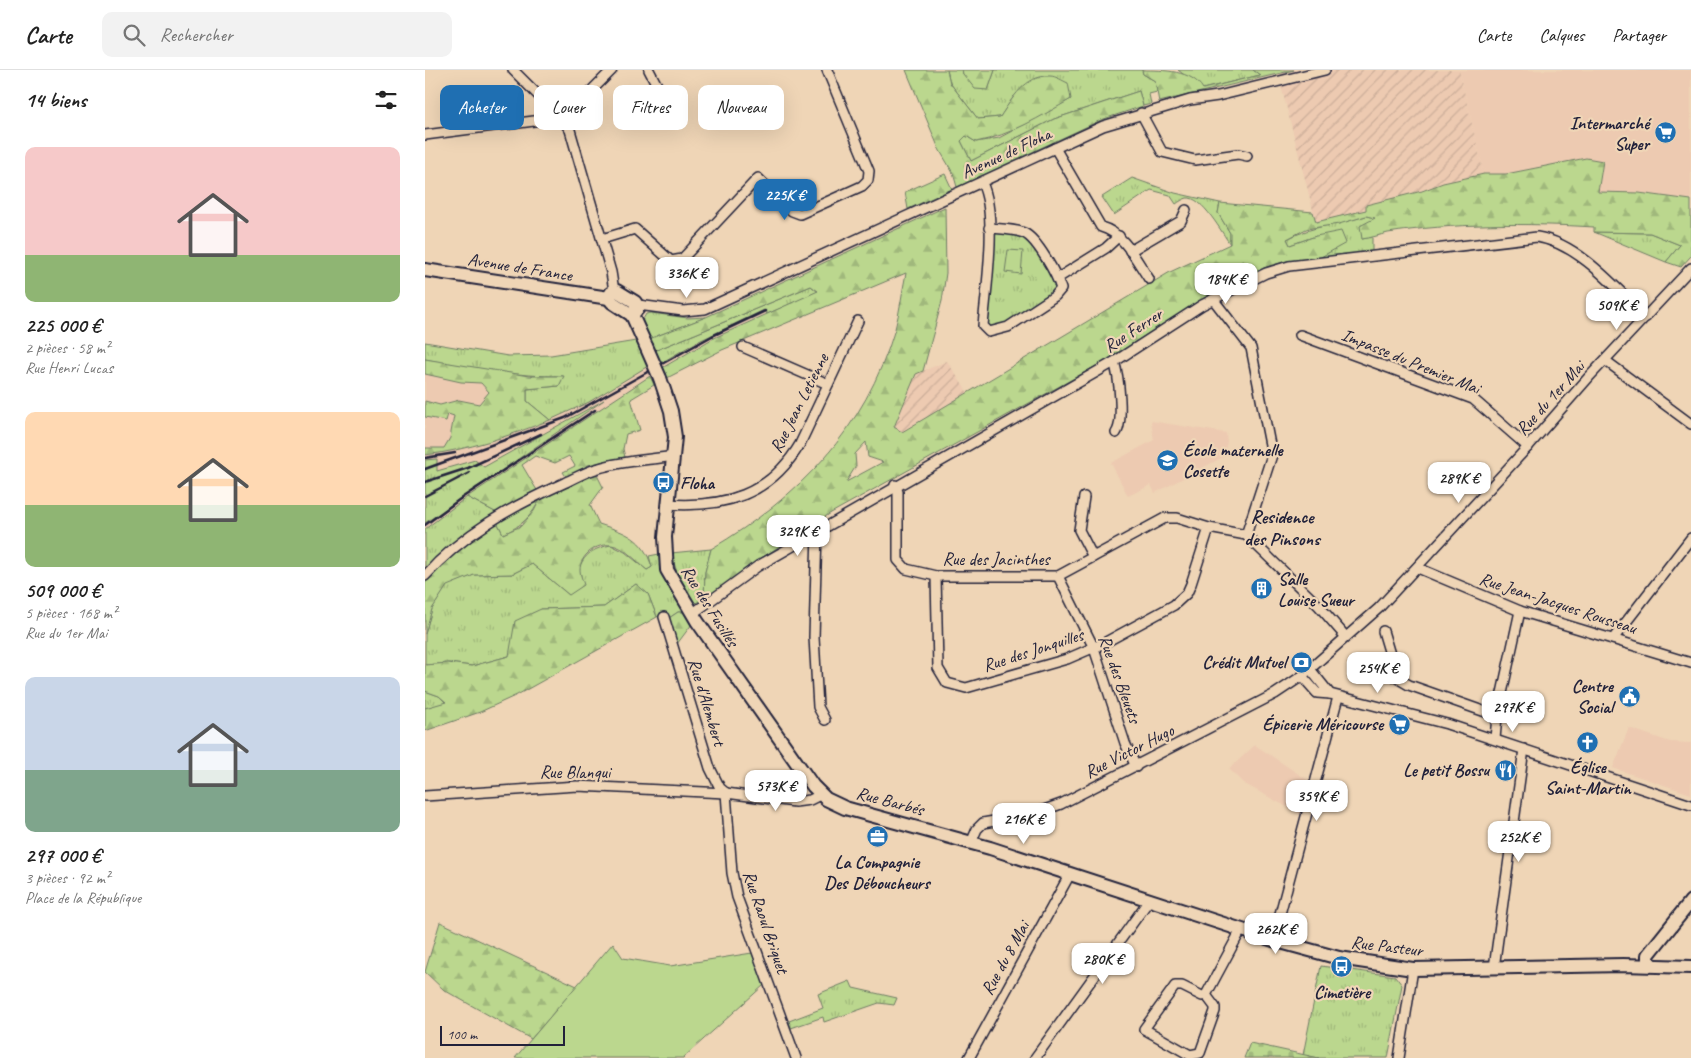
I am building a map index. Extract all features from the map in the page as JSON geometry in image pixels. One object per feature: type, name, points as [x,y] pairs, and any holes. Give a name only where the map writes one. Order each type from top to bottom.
[{"type":"street","points":[[513,70],[534,91]]},
{"type":"street","points":[[598,85],[612,70]]},
{"type":"street","points":[[649,70],[656,85]]},
{"type":"street","points":[[602,239],[635,229],[671,261],[677,262],[682,259],[758,178],[792,211],[800,214],[862,186],[868,180],[869,171],[827,70]]},
{"type":"street","name":"Avenue de Floha","points":[[635,310],[691,311],[714,306],[1103,126],[1141,113],[1190,100],[1217,96],[1325,70]]},
{"type":"street","points":[[1141,113],[1162,152],[1195,160],[1238,154],[1247,156]]},
{"type":"street","points":[[425,135],[534,121]]},
{"type":"street","points":[[570,130],[614,285],[612,302],[635,310]]},
{"type":"street","points":[[1055,148],[1101,227],[1111,230],[1119,236],[1149,279]]},
{"type":"street","points":[[982,183],[987,203],[989,228],[983,326],[989,332],[1008,327],[1055,296],[1061,289],[1058,278],[1032,238],[1027,234],[989,228]]},
{"type":"street","points":[[1130,251],[1181,221],[1186,210]]},
{"type":"street","points":[[1058,278],[1106,248],[1119,236]]},
{"type":"street","name":"Rue Ferrer","points":[[689,608],[895,485],[1114,362],[1213,299],[1267,273],[1289,266],[1537,237],[1550,239],[1570,249],[1646,317]]},
{"type":"street","name":"Rue du 1er Mai","points":[[1345,636],[1379,608],[1418,568],[1589,377],[1691,268]]},
{"type":"street","name":"Avenue de France","points":[[425,270],[612,295]]},
{"type":"street","points":[[1213,299],[1251,348],[1272,456],[1246,535],[1319,606],[1345,636]]},
{"type":"street","name":"Rue des Fusillés","points":[[635,310],[646,346],[660,378],[673,422],[674,456],[667,504],[665,560],[670,578],[820,795]]},
{"type":"street","name":"Rue Jean Letienne","points":[[667,504],[723,500],[742,496],[767,484],[790,460],[858,321]]},
{"type":"street","name":"Impasse du Premier Mai","points":[[1300,335],[1473,400],[1527,447]]},
{"type":"street","points":[[743,347],[828,384]]},
{"type":"street","points":[[1606,361],[1691,424]]},
{"type":"street","points":[[1114,362],[1119,390],[1120,428],[1116,434]]},
{"type":"street","points":[[425,576],[442,556],[468,537],[518,506],[552,488],[596,468],[674,456]]},
{"type":"street","name":"Rue des Jacinthes","points":[[895,485],[898,492],[898,560],[907,569],[937,576],[1058,576],[1165,518],[1177,518],[1209,528],[1246,535]]},
{"type":"street","points":[[1084,497],[1079,530],[1093,557]]},
{"type":"street","name":"Rue des Jonquilles","points":[[937,576],[938,668],[947,683],[965,688],[1067,659],[1093,648],[1174,605],[1187,593],[1209,528]]},
{"type":"street","points":[[817,532],[814,637],[818,707],[825,720]]},
{"type":"street","points":[[1613,639],[1691,538]]},
{"type":"street","name":"Rue Jean-Jacques Rousseau","points":[[1418,568],[1520,612],[1691,663]]},
{"type":"street","name":"Rue des Bleuets","points":[[1058,576],[1093,648],[1125,743],[1136,767]]},
{"type":"street","points":[[1495,740],[1497,716],[1520,612]]},
{"type":"street","name":"Rue d'Alembert","points":[[664,617],[710,768],[720,788],[726,794]]},
{"type":"street","points":[[1383,631],[1397,678],[1409,685],[1497,716]]},
{"type":"street","name":"Rue Victor Hugo","points":[[971,843],[977,829],[983,823],[1047,810],[1136,767],[1275,694],[1303,676],[1345,636]]},
{"type":"street","points":[[1310,669],[1334,695]]},
{"type":"street","points":[[1303,676],[1317,693],[1334,695],[1416,716],[1524,749],[1691,805]]},
{"type":"street","points":[[1273,940],[1334,695]]},
{"type":"street","points":[[1494,968],[1524,749]]},
{"type":"street","name":"Rue Blanqui","points":[[425,796],[577,786],[726,794]]},
{"type":"street","points":[[726,794],[795,802],[810,800],[820,795]]},
{"type":"street","name":"Rue Raoul Briquet","points":[[726,794],[731,873],[737,897],[796,1058]]},
{"type":"street","name":"Rue Barbés","points":[[820,795],[845,808],[930,830],[971,843]]},
{"type":"street","name":"Rue Pasteur","points":[[971,843],[1273,940],[1339,958],[1413,969],[1623,965],[1656,958]]},
{"type":"street","name":"Rue du 8 Mai","points":[[969,1058],[1070,874]]},
{"type":"street","points":[[1035,1058],[1150,900]]},
{"type":"street","points":[[1687,966],[1656,958],[1665,936],[1691,901]]},
{"type":"street","points":[[1206,995],[1241,930]]},
{"type":"street","points":[[1399,1058],[1413,969]]},
{"type":"street","points":[[1175,986],[1182,986],[1202,996],[1206,995],[1215,1011],[1200,1053],[1190,1055],[1144,1029],[1175,986]]},
{"type":"shaded area","points":[[1294,70],[1459,70],[1484,174],[1443,183],[1366,210],[1316,222],[1278,74]]},
{"type":"shaded area","points":[[1459,70],[1691,70],[1691,200],[1639,193],[1598,192],[1603,162],[1543,167],[1505,174],[1484,174]]},
{"type":"shaded area","points":[[908,224],[800,317],[722,350],[654,385],[535,456],[425,532],[425,342],[508,356],[551,355],[602,349],[649,339],[706,317]]},
{"type":"shaded area","points":[[947,361],[968,393],[902,432],[894,427],[916,374]]},
{"type":"shaded area","name":"École maternelle Cosette","points":[[1151,421],[1226,433],[1227,442],[1223,457],[1155,493],[1151,485],[1128,496],[1111,463],[1154,440]]},
{"type":"shaded area","points":[[1629,728],[1670,742],[1691,743],[1691,794],[1613,768]]},
{"type":"shaded area","points":[[1255,745],[1309,781],[1300,814],[1243,783],[1229,769]]},
{"type":"green space","points":[[906,70],[947,70],[950,83],[978,119],[1000,117],[1020,89],[1033,79],[1052,76],[1068,83],[1071,99],[1037,119],[989,139],[976,142],[966,136],[961,141],[971,161],[1054,119],[1139,91],[1143,106],[1101,120],[957,187],[953,173],[939,149]]},
{"type":"green space","points":[[947,70],[962,70],[963,74],[988,90],[995,70],[1142,70],[1143,74],[1155,81],[1157,92],[1149,94],[1151,104],[1143,106],[1139,91],[1054,119],[971,161],[961,141],[966,136],[976,142],[999,138],[1071,99],[1014,96],[1000,117],[978,119],[950,83]]},
{"type":"green space","points":[[962,70],[995,70],[988,90],[975,89]]},
{"type":"green space","points":[[1142,70],[1177,72],[1192,78],[1203,89],[1260,75],[1253,70],[1294,70],[1159,102],[1155,81],[1143,74]]},
{"type":"green space","points":[[1178,70],[1253,70],[1260,75],[1202,89]]},
{"type":"green space","points":[[1586,158],[1603,161],[1598,192],[1639,193],[1691,200],[1691,256],[1681,267],[1666,262],[1680,245],[1650,233],[1594,232],[1594,227],[1517,225],[1437,227],[1388,233],[1362,239],[1360,226],[1375,218],[1366,216],[1339,224],[1306,229],[1287,239],[1290,245],[1316,236],[1341,231],[1346,243],[1319,258],[1287,261],[1264,268],[1215,291],[1105,361],[831,513],[763,557],[704,600],[705,572],[711,549],[773,507],[800,483],[825,457],[847,429],[866,399],[882,365],[895,329],[906,273],[722,350],[667,378],[662,368],[712,339],[818,291],[811,286],[654,351],[649,339],[706,317],[945,207],[946,273],[942,301],[923,371],[916,374],[894,427],[902,432],[1170,272],[1230,244],[1230,233],[1218,213],[1220,203],[1313,212],[1316,222],[1366,210],[1366,205],[1422,191],[1443,183],[1484,174],[1506,174]],"holes":[[[866,442],[868,457],[883,462],[846,482],[856,466],[855,454]]]},
{"type":"green space","points":[[945,174],[952,189],[908,209],[905,192]]},
{"type":"green space","points":[[1132,178],[1175,193],[1220,203],[1218,213],[1230,233],[1230,244],[1205,209],[1193,199],[1187,198],[1176,204],[1170,195],[1151,190],[1114,215],[1102,197]]},
{"type":"green space","points":[[1366,216],[1376,218],[1362,239],[1372,237],[1372,252],[1319,258],[1329,251],[1316,236],[1290,245],[1287,239],[1316,228]]},
{"type":"green space","points":[[989,228],[1027,234],[1061,289],[997,331],[983,326]]},
{"type":"green space","points":[[1594,232],[1650,233],[1680,245],[1666,262]]},
{"type":"green space","points":[[1008,250],[1023,251],[1021,274],[1005,272]]},
{"type":"green space","points":[[811,286],[818,292],[767,314],[764,310],[697,342],[659,364],[654,351]]},
{"type":"green space","points":[[646,314],[688,318],[706,317],[649,339],[642,321]]},
{"type":"green space","points":[[636,341],[648,366],[589,402],[550,420],[527,401],[527,389],[559,386],[563,376],[476,369],[425,359],[425,342],[508,356],[551,355]]},
{"type":"green space","points":[[425,359],[529,376],[564,376],[559,386],[527,389],[527,401],[550,420],[488,442],[457,450],[425,455],[425,448],[444,448],[450,438],[454,416],[448,414],[446,421],[425,417],[425,401],[440,405],[459,400],[479,404],[489,392],[481,383],[461,382],[425,374]]},
{"type":"green space","points":[[650,376],[654,385],[631,399],[640,430],[626,434],[623,449],[625,457],[588,465],[567,478],[563,472],[575,466],[569,456],[555,463],[535,456],[522,465],[538,492],[497,513],[467,497]]},
{"type":"green space","points":[[604,400],[425,523],[425,460],[437,459],[437,471],[475,460],[484,467]]},
{"type":"green space","points":[[595,471],[603,487],[590,505],[599,524],[618,530],[633,538],[644,549],[652,567],[647,570],[621,548],[611,545],[600,546],[590,551],[583,559],[580,570],[584,585],[569,595],[532,564],[512,574],[474,575],[447,586],[432,609],[425,634],[425,580],[449,556],[497,522],[503,534],[521,526],[534,511],[541,497]]},
{"type":"green space","points":[[467,497],[497,513],[439,554],[425,569],[425,529]]},
{"type":"green space","points":[[541,497],[526,520],[516,528],[503,534],[497,522]]},
{"type":"green space","points":[[611,545],[625,552],[647,570],[652,567],[649,556],[659,554],[661,570],[669,586],[679,579],[671,553],[711,549],[705,572],[704,600],[695,603],[686,592],[676,598],[684,612],[678,612],[669,618],[664,613],[657,617],[648,594],[636,584],[604,607],[541,609],[509,656],[472,666],[448,663],[425,665],[425,634],[432,609],[447,585],[474,575],[512,574],[532,564],[569,595],[579,568],[586,556],[592,551]]},
{"type":"green space","points":[[636,584],[648,594],[657,617],[517,695],[480,712],[425,731],[425,708],[446,702],[439,696],[425,691],[425,665],[448,663],[472,666],[509,656],[515,621],[541,609],[604,607]]},
{"type":"green space","points":[[678,612],[684,612],[692,624],[677,644],[669,618]]},
{"type":"green space","points":[[425,691],[439,696],[446,703],[425,708]]},
{"type":"green space","points":[[440,922],[577,986],[531,1039],[444,990],[425,972]]},
{"type":"green space","points":[[613,943],[623,958],[670,966],[752,953],[764,985],[683,1058],[515,1058]]},
{"type":"green space","points":[[1321,966],[1395,976],[1402,985],[1388,1058],[1319,1058],[1303,1055]]},
{"type":"green space","points":[[850,981],[853,988],[897,998],[894,1005],[879,1003],[824,1022],[823,1017],[791,1028],[789,1021],[823,1008],[818,994]]},
{"type":"green space","points":[[1250,1043],[1319,1058],[1244,1058]]},
{"type":"railway","points":[[425,469],[565,418],[712,336],[765,311]]},
{"type":"railway","points":[[425,525],[460,499],[595,410]]},
{"type":"railway","points":[[425,482],[468,468],[541,434]]},
{"type":"railway","points":[[425,458],[455,453]]},
{"type":"railway","points":[[425,496],[469,473]]},
{"type":"place","name":"Intermarché Super","points":[[1665,133]]},
{"type":"place","name":"École maternelle Cosette","points":[[1167,460]]},
{"type":"place","name":"Floha","points":[[664,483]]},
{"type":"place","name":"Salle Louise Sueur","points":[[1262,589]]},
{"type":"place","name":"Crédit Mutuel","points":[[1302,662]]},
{"type":"place","name":"Centre Social","points":[[1629,696]]},
{"type":"place","name":"Épicerie Méricourse","points":[[1399,724]]},
{"type":"place","name":"Église Saint-Martin","points":[[1588,742]]},
{"type":"place","name":"Le petit Bossu","points":[[1505,770]]},
{"type":"place","name":"La Compagnie Des Déboucheurs","points":[[877,837]]},
{"type":"place","name":"Cimetière","points":[[1342,967]]},
{"type":"district","name":"Residence des Pinsons","points":[[1282,527]]}]
